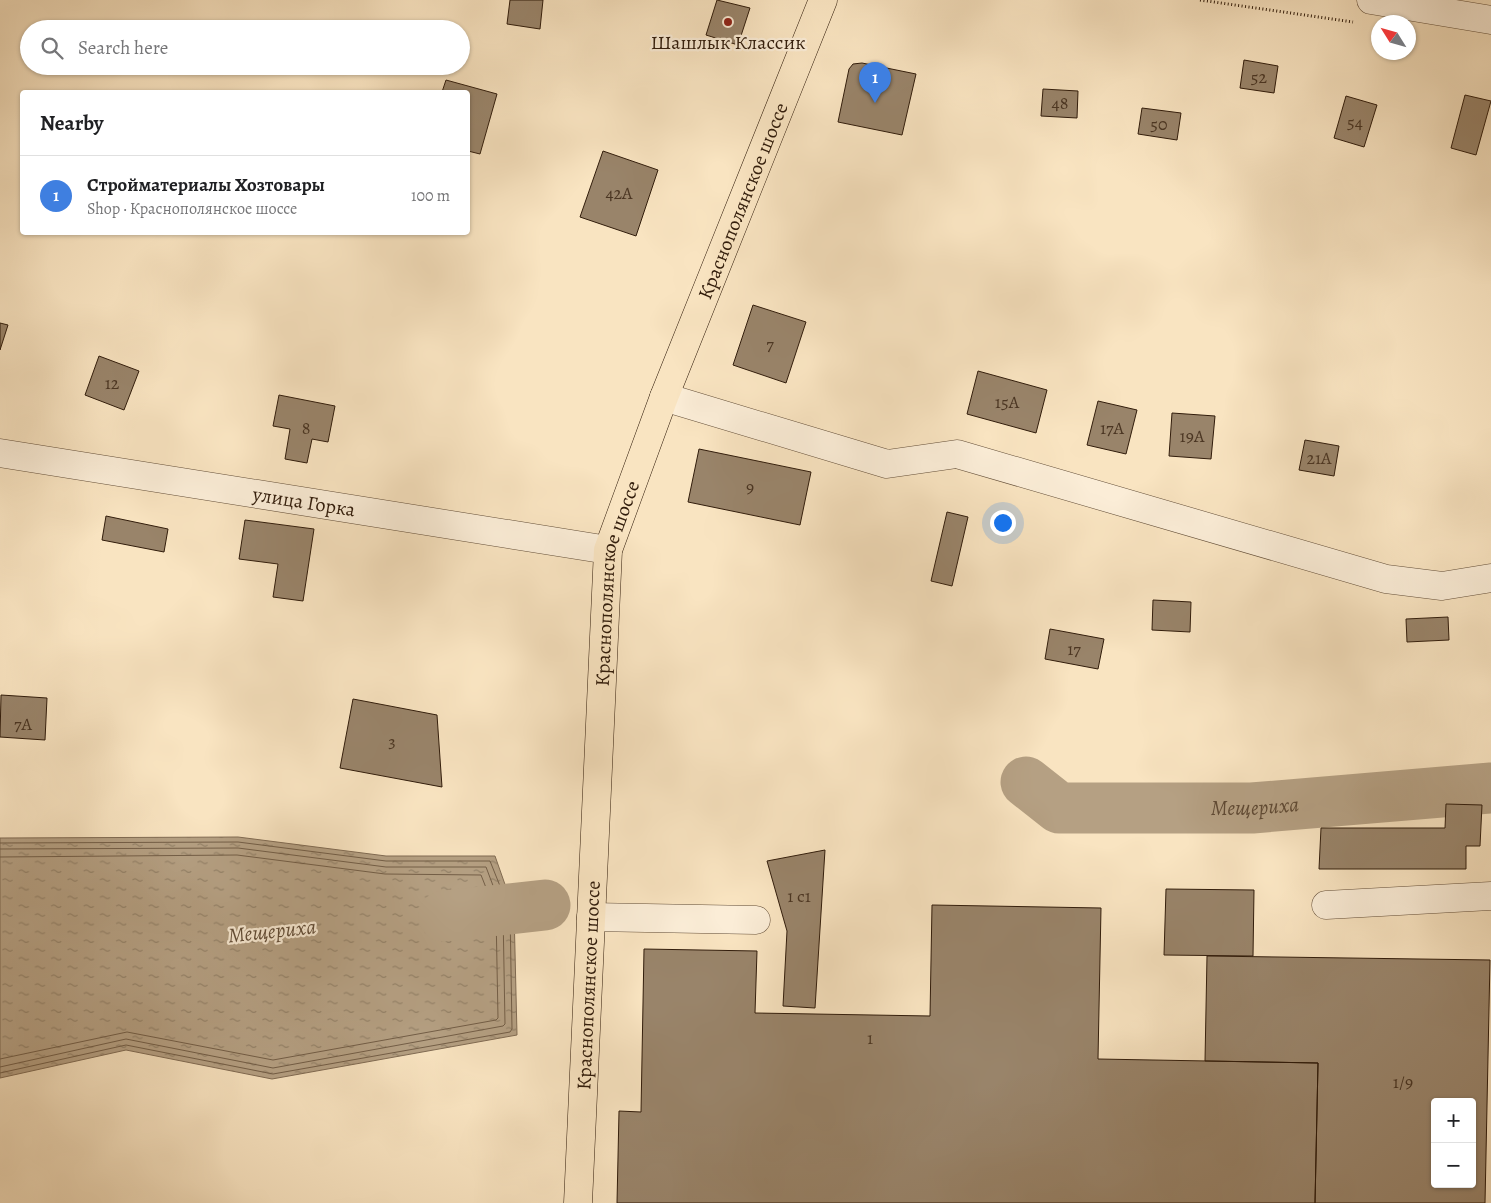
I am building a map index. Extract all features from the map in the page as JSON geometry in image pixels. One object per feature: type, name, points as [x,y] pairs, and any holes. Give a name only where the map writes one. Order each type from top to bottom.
[{"type":"main road","name":"Краснополянское шоссе","points":[[578,1203],[608,550],[664,397],[823,0]]},
{"type":"street","points":[[1366,11],[1491,20]]},
{"type":"street","points":[[664,397],[887,464],[957,454],[1386,579],[1442,586],[1491,578]]},
{"type":"street","name":"улица Горка","points":[[0,453],[608,550]]},
{"type":"street","points":[[1326,905],[1491,896]]},
{"type":"street","points":[[591,916],[756,920]]},
{"type":"path","points":[[1200,0],[1366,11]]},
{"type":"water","points":[[238,837],[386,856],[495,856],[514,910],[517,1035],[272,1079],[126,1050],[0,1078],[0,838]]},
{"type":"building","points":[[510,0],[543,0],[540,29],[507,24]]},
{"type":"building","name":"Шашлык Классик","points":[[717,0],[750,8],[738,45],[706,35]]},
{"type":"building","points":[[1244,60],[1278,66],[1274,93],[1240,88]]},
{"type":"building","points":[[862,63],[916,74],[902,135],[838,122],[849,69],[853,64]]},
{"type":"building","points":[[446,80],[497,94],[480,154],[470,152],[470,90],[443,90]]},
{"type":"building","points":[[1043,89],[1078,91],[1077,118],[1041,116]]},
{"type":"building","points":[[1465,95],[1491,101],[1476,155],[1451,148]]},
{"type":"building","points":[[1346,96],[1377,105],[1364,147],[1334,138]]},
{"type":"building","points":[[1142,108],[1181,113],[1177,140],[1138,134]]},
{"type":"building","points":[[603,151],[658,170],[636,236],[580,217]]},
{"type":"building","points":[[753,305],[806,322],[786,383],[733,365]]},
{"type":"building","points":[[0,323],[8,325],[0,350]]},
{"type":"building","points":[[99,356],[139,371],[124,410],[85,395]]},
{"type":"building","points":[[978,371],[1047,390],[1036,433],[967,414]]},
{"type":"building","points":[[279,395],[335,406],[328,442],[312,439],[307,463],[285,459],[290,429],[273,426]]},
{"type":"building","points":[[1098,401],[1137,410],[1126,454],[1087,445]]},
{"type":"building","points":[[1172,413],[1215,416],[1211,459],[1169,456]]},
{"type":"building","points":[[1305,440],[1339,446],[1334,476],[1299,470]]},
{"type":"building","points":[[699,449],[811,472],[800,525],[688,502]]},
{"type":"building","points":[[947,512],[968,517],[952,586],[931,581]]},
{"type":"building","points":[[106,516],[168,529],[164,552],[102,540]]},
{"type":"building","points":[[245,520],[314,529],[303,601],[273,597],[278,564],[239,559]]},
{"type":"building","points":[[1153,600],[1191,602],[1190,632],[1152,630]]},
{"type":"building","points":[[1448,617],[1449,640],[1407,642],[1406,619]]},
{"type":"building","points":[[1050,629],[1104,639],[1098,669],[1045,659]]},
{"type":"building","points":[[1,695],[47,698],[45,740],[0,737]]},
{"type":"building","points":[[353,699],[437,715],[442,787],[340,768]]},
{"type":"building","points":[[1446,804],[1482,805],[1480,846],[1466,846],[1466,869],[1319,869],[1321,828],[1445,828]]},
{"type":"building","points":[[825,850],[815,1008],[783,1006],[787,931],[767,861]]},
{"type":"building","points":[[1166,889],[1254,890],[1253,956],[1164,955]]},
{"type":"building","points":[[932,905],[1101,908],[1098,1059],[1318,1063],[1315,1203],[617,1203],[619,1111],[641,1112],[644,949],[757,951],[755,1013],[930,1016]]},
{"type":"building","points":[[1207,956],[1490,960],[1485,1203],[1315,1203],[1318,1063],[1205,1061]]},
{"type":"waterway","name":"Мещериха","points":[[1026,782],[1059,808],[1252,808],[1491,788]]},
{"type":"waterway","name":"Мещериха","points":[[444,916],[545,905]]},
{"type":"place","name":"Шашлык Классик","points":[[728,22]]},
{"type":"place","name":"Стройматериалы Хозтовары","points":[[875,103]]}]
